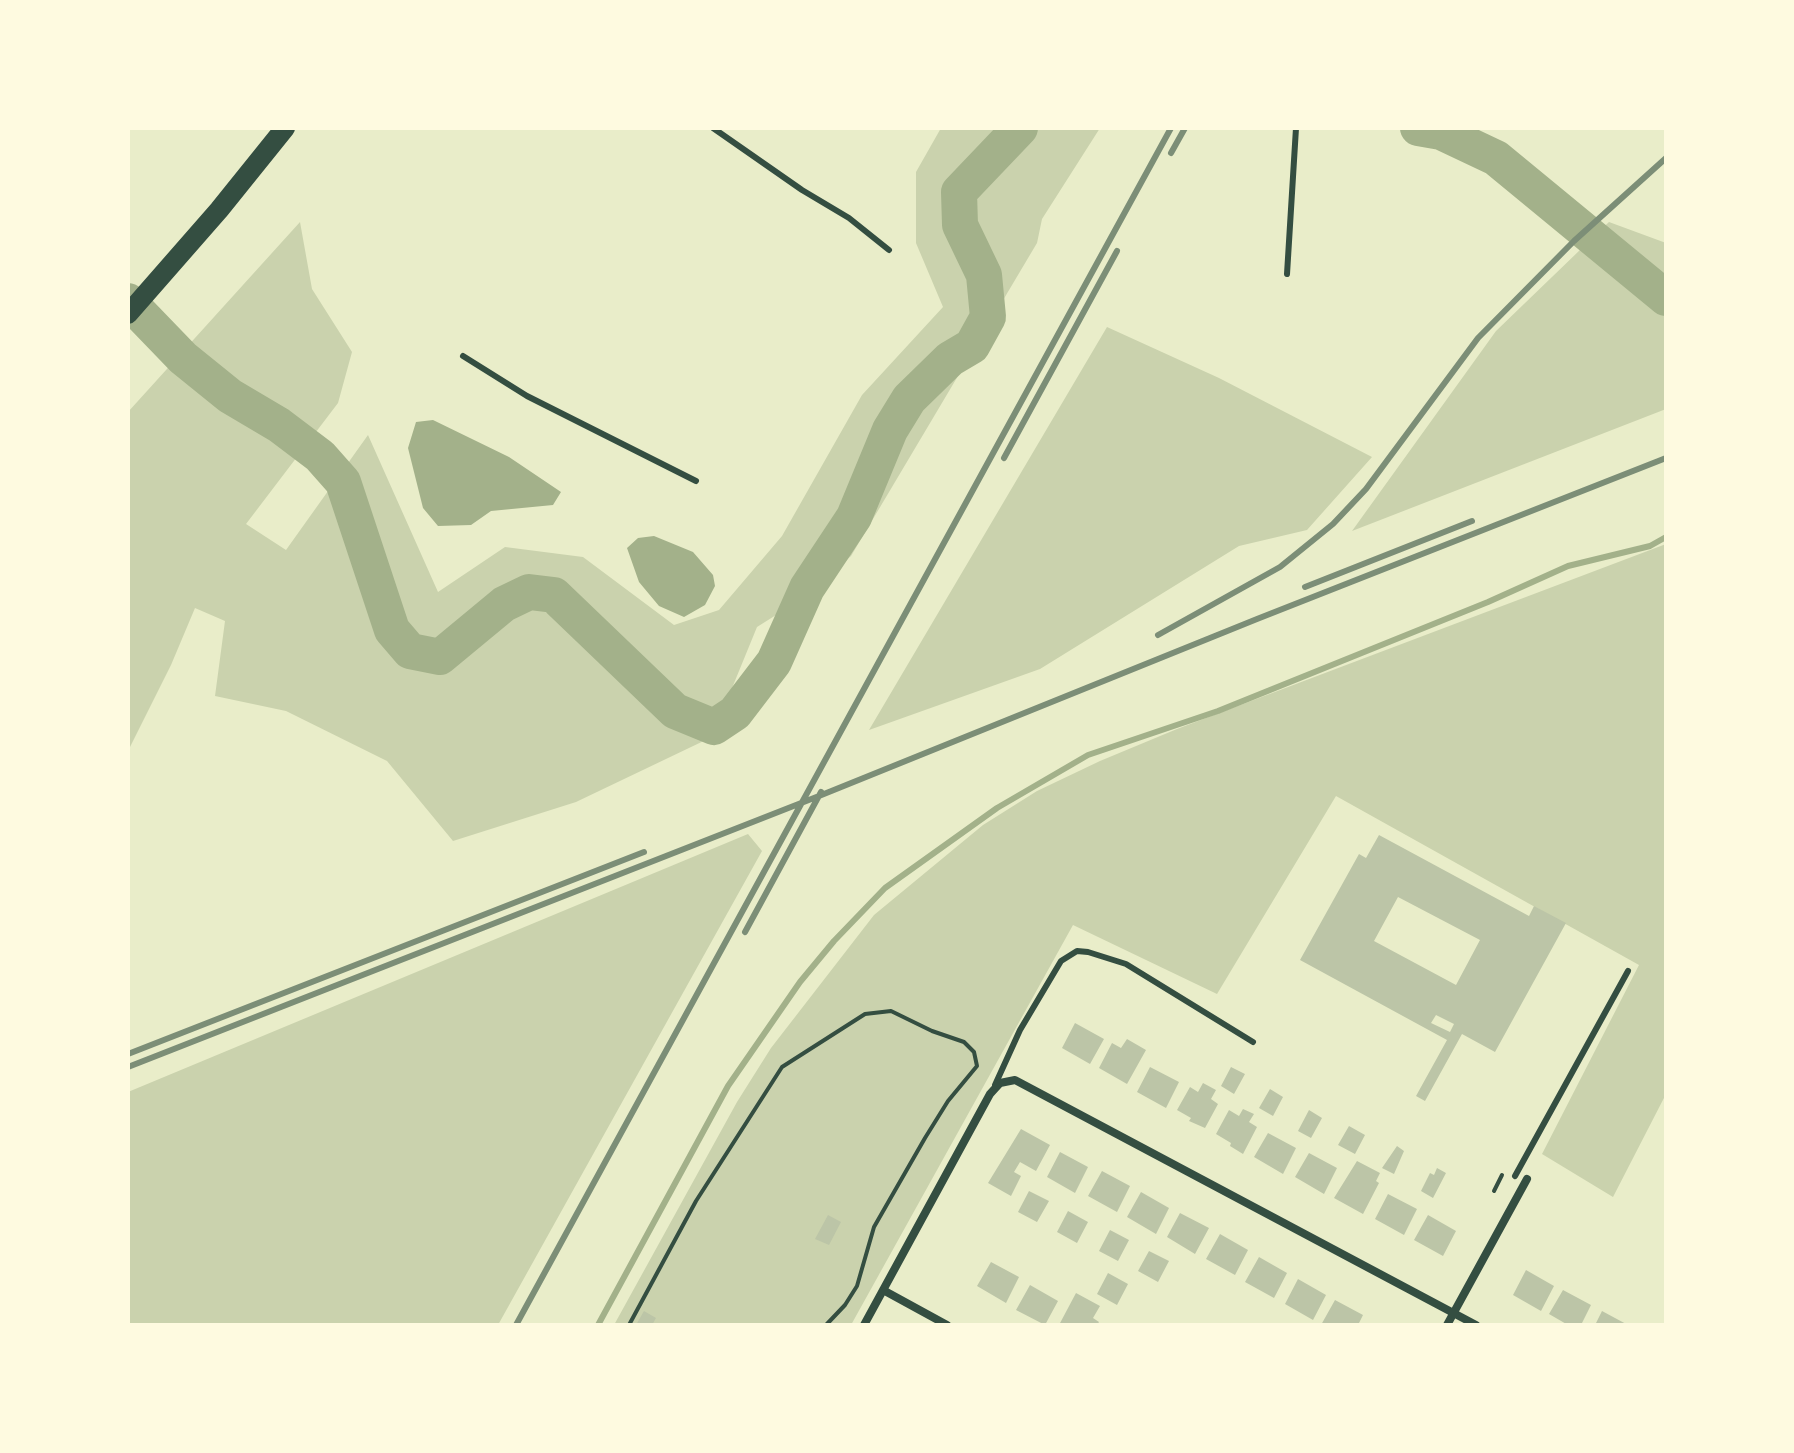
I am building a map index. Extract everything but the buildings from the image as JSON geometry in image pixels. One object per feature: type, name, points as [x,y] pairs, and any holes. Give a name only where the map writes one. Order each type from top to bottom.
[{"type":"highway","points":[[128,314],[285,128]]},
{"type":"street","points":[[864,1325],[993,1089],[1008,1081],[1021,1081],[1476,1325]]},
{"type":"street","points":[[1447,1325],[1527,1179]]},
{"type":"street","points":[[883,1290],[947,1325]]},
{"type":"lane","points":[[713,128],[802,190],[849,218],[889,250]]},
{"type":"lane","points":[[1287,274],[1296,128]]},
{"type":"lane","points":[[463,356],[527,396],[696,481]]},
{"type":"lane","points":[[993,1089],[1020,1030],[1061,961],[1077,951],[1126,964],[1253,1042]]},
{"type":"lane","points":[[1515,1176],[1628,971]]},
{"type":"path","points":[[629,1325],[696,1201],[782,1067],[865,1014],[891,1011],[964,1042],[974,1052],[977,1066],[948,1101],[874,1227],[857,1286],[826,1325]]},
{"type":"path","points":[[1494,1191],[1503,1173]]},
{"type":"path","points":[[842,1308],[849,1312]]},
{"type":"shaded area","points":[[941,128],[1100,128],[1042,219],[1037,243],[851,556],[811,593],[757,627],[712,737],[576,802],[453,841],[387,761],[286,711],[215,696],[225,621],[195,608],[171,665],[128,751],[128,412],[300,222],[312,289],[352,352],[338,403],[246,524],[286,550],[368,435],[438,592],[505,547],[583,557],[674,625],[719,610],[782,536],[862,395],[943,307],[916,243],[916,172]]},
{"type":"shaded area","points":[[1609,222],[1666,243],[1666,409],[1352,531],[1496,331]]},
{"type":"shaded area","points":[[1107,327],[1219,378],[1372,457],[1307,530],[1239,546],[1040,669],[869,730]]},
{"type":"shaded area","points":[[433,420],[509,457],[561,492],[553,505],[491,511],[471,525],[438,526],[423,508],[408,448],[416,422]]},
{"type":"shaded area","points":[[654,536],[693,552],[713,575],[715,586],[705,605],[684,617],[659,606],[639,582],[627,548],[638,538]]},
{"type":"shaded area","points":[[1666,544],[1666,1094],[1613,1197],[1542,1154],[1639,965],[1336,796],[1217,994],[1073,925],[851,1325],[614,1325],[737,1102],[771,1048],[874,915],[983,825],[1037,791],[1177,729]]},
{"type":"shaded area","points":[[748,834],[762,851],[498,1325],[128,1325],[128,1092]]},
{"type":"waterway","points":[[128,301],[183,358],[230,396],[279,425],[320,456],[343,482],[392,630],[410,651],[440,657],[504,604],[529,592],[554,595],[675,711],[714,727],[735,713],[774,662],[807,588],[854,517],[890,430],[909,399],[950,359],[972,346],[988,317],[984,275],[960,225],[959,192],[1020,128]]},
{"type":"waterway","points":[[1418,128],[1441,132],[1496,158],[1666,298]]},
{"type":"waterway","points":[[598,1325],[728,1086],[800,982],[885,888],[997,808],[1088,755],[1218,711],[1488,602],[1568,566],[1650,546],[1666,537]]},
{"type":"railway","points":[[516,1325],[1171,128]]},
{"type":"railway","points":[[1171,153],[1185,128]]},
{"type":"railway","points":[[1158,635],[1280,567],[1333,524],[1366,489],[1478,338],[1574,241],[1666,158]]},
{"type":"railway","points":[[1004,458],[1117,251]]},
{"type":"railway","points":[[128,1067],[819,796],[1666,458]]},
{"type":"railway","points":[[1305,587],[1472,521]]},
{"type":"railway","points":[[745,932],[821,792]]},
{"type":"railway","points":[[128,1054],[644,852]]}]
